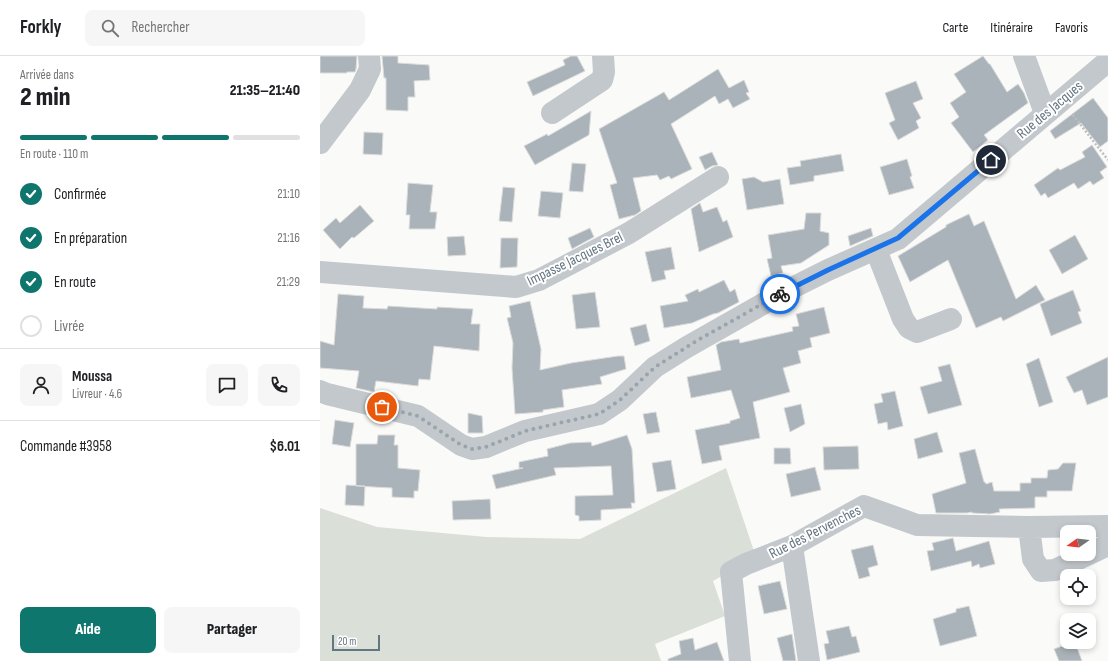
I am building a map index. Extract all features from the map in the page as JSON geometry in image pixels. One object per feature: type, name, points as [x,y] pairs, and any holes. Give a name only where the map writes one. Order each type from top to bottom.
[{"type":"street","points":[[320,143],[360,90],[370,69],[369,56]]},
{"type":"street","points":[[552,112],[602,80],[604,72],[603,56]]},
{"type":"street","points":[[1024,56],[1045,114]]},
{"type":"street","name":"Rue des Jacques","points":[[320,391],[418,416],[461,445],[472,449],[479,449],[525,431],[599,414],[620,400],[655,367],[682,350],[784,292],[898,238],[1108,61]]},
{"type":"street","name":"Impasse Jacques Brel","points":[[320,272],[516,287],[539,280],[629,233],[718,177]]},
{"type":"street","points":[[877,249],[903,319],[909,328],[917,332],[951,319]]},
{"type":"street","name":"Rue des Pervenches","points":[[740,661],[731,572],[746,564],[792,546],[864,506],[917,525],[1029,527],[1108,526]]},
{"type":"street","points":[[1029,527],[1033,559],[1040,571],[1055,570],[1108,545]]},
{"type":"street","points":[[792,546],[809,661]]},
{"type":"path","points":[[1062,99],[1108,160]]},
{"type":"shaded area","points":[[726,468],[756,557],[713,581],[725,616],[655,644],[661,661],[320,661],[320,508],[377,527],[486,537],[580,539]]},
{"type":"building","points":[[320,56],[357,56],[355,72],[320,73]]},
{"type":"building","points":[[382,56],[398,56],[398,63],[429,65],[430,80],[414,81],[415,97],[408,97],[408,111],[386,110],[386,78],[384,78]]},
{"type":"building","points":[[571,56],[577,56],[585,71],[533,96],[527,82],[565,65],[563,60]]},
{"type":"building","points":[[983,56],[990,64],[1007,92],[1018,84],[1028,103],[984,135],[988,140],[973,152],[951,123],[959,117],[950,103],[966,92],[954,74]]},
{"type":"building","points":[[718,69],[729,88],[744,80],[749,92],[746,93],[750,99],[733,108],[728,99],[719,104],[715,96],[671,124],[692,169],[671,179],[669,176],[660,180],[657,175],[633,178],[641,211],[635,215],[619,219],[610,185],[617,183],[599,129],[664,92],[669,100]]},
{"type":"building","points":[[916,81],[923,99],[913,103],[921,118],[916,121],[919,128],[898,140],[889,123],[895,120],[885,93]]},
{"type":"building","points":[[1093,98],[1108,118],[1108,141],[1100,147],[1081,123],[1055,139],[1050,131]]},
{"type":"building","points":[[591,111],[589,135],[535,165],[524,146],[547,134],[548,136]]},
{"type":"building","points":[[364,132],[383,133],[382,155],[363,154]]},
{"type":"building","points":[[1092,145],[1107,167],[1100,172],[1104,178],[1093,185],[1090,181],[1078,189],[1074,183],[1048,198],[1045,193],[1041,196],[1034,185],[1058,168],[1060,170],[1085,157],[1082,152]]},
{"type":"building","points":[[712,152],[718,165],[712,166],[705,170],[699,157]]},
{"type":"building","points":[[841,154],[844,171],[814,176],[814,181],[790,185],[787,168],[801,166],[800,161]]},
{"type":"building","points":[[907,159],[912,176],[910,177],[914,188],[889,195],[880,167]]},
{"type":"building","points":[[572,163],[586,164],[583,192],[569,191]]},
{"type":"building","points":[[754,177],[763,182],[780,179],[784,204],[747,210],[742,179]]},
{"type":"building","points":[[408,183],[433,185],[430,212],[437,212],[435,229],[409,229],[410,215],[406,215]]},
{"type":"building","points":[[503,187],[515,188],[512,222],[499,221]]},
{"type":"building","points":[[541,191],[563,193],[560,218],[538,216]]},
{"type":"building","points":[[700,203],[703,212],[717,207],[723,222],[727,220],[733,237],[699,252],[691,209]]},
{"type":"building","points":[[360,205],[374,221],[354,238],[352,237],[340,249],[323,230],[336,218],[340,223]]},
{"type":"building","points":[[806,213],[821,213],[820,231],[829,233],[829,245],[801,263],[781,266],[783,273],[771,276],[767,259],[772,258],[768,235],[804,229]]},
{"type":"building","points":[[969,214],[974,226],[984,221],[1016,299],[1036,285],[1045,300],[1003,321],[1001,317],[976,328],[948,260],[910,282],[898,256],[946,227],[946,225]]},
{"type":"building","points":[[590,228],[594,237],[572,249],[568,238]]},
{"type":"building","points":[[871,228],[873,236],[850,246],[848,236]]},
{"type":"building","points":[[1075,235],[1088,259],[1062,274],[1049,250]]},
{"type":"building","points":[[464,236],[466,255],[448,256],[447,237]]},
{"type":"building","points":[[501,238],[518,238],[517,267],[500,268]]},
{"type":"building","points":[[671,247],[675,269],[664,271],[666,279],[652,282],[645,252]]},
{"type":"building","points":[[724,280],[730,292],[735,289],[739,302],[718,313],[692,323],[664,328],[660,306],[688,301],[685,295],[698,289],[699,292]]},
{"type":"building","points":[[1073,290],[1081,311],[1078,312],[1082,323],[1051,336],[1040,304]]},
{"type":"building","points":[[595,292],[600,327],[576,329],[572,295]]},
{"type":"building","points":[[338,294],[364,296],[363,308],[387,309],[388,306],[437,309],[437,307],[473,309],[471,324],[480,324],[479,351],[434,346],[430,380],[419,379],[418,386],[376,381],[374,392],[356,388],[359,371],[320,368],[320,341],[334,345]]},
{"type":"building","points":[[530,301],[541,349],[540,370],[571,363],[618,356],[624,356],[626,369],[600,377],[602,384],[562,390],[564,407],[543,410],[543,412],[515,414],[512,368],[513,343],[507,318],[511,317],[509,306]]},
{"type":"building","points":[[824,307],[830,333],[810,338],[812,347],[798,351],[801,363],[783,368],[790,392],[753,402],[760,438],[719,446],[722,460],[702,464],[695,430],[730,423],[730,421],[740,418],[731,390],[691,398],[687,377],[721,370],[716,345],[721,342],[739,339],[740,343],[793,331],[792,327],[799,326],[796,314]]},
{"type":"building","points":[[646,324],[650,341],[635,346],[630,328]]},
{"type":"building","points":[[1108,357],[1108,397],[1087,405],[1082,390],[1074,393],[1066,377]]},
{"type":"building","points":[[1039,358],[1053,402],[1039,407],[1026,364]]},
{"type":"building","points":[[950,364],[962,405],[928,414],[920,387],[942,381],[938,367]]},
{"type":"building","points":[[895,391],[903,426],[888,430],[887,422],[878,424],[874,404],[883,402],[881,394]]},
{"type":"building","points":[[801,404],[805,424],[790,432],[784,408]]},
{"type":"building","points":[[656,412],[660,432],[647,434],[643,414]]},
{"type":"building","points":[[468,413],[482,416],[483,433],[468,433]]},
{"type":"building","points":[[335,420],[354,423],[350,447],[332,444]]},
{"type":"building","points":[[937,432],[943,452],[918,459],[914,439]]},
{"type":"building","points":[[378,435],[395,435],[394,445],[398,445],[398,468],[420,470],[418,491],[414,491],[414,498],[392,497],[392,488],[356,486],[356,444],[377,444]]},
{"type":"building","points":[[627,435],[632,449],[635,503],[631,503],[632,508],[601,510],[601,520],[579,521],[579,516],[575,515],[575,496],[613,495],[611,466],[554,468],[556,475],[496,489],[492,475],[523,468],[519,468],[519,462],[548,456],[547,449],[570,443],[591,442],[592,446]]},
{"type":"building","points":[[858,446],[859,469],[824,470],[823,447]]},
{"type":"building","points":[[774,448],[790,448],[791,464],[774,464]]},
{"type":"building","points":[[975,449],[984,482],[986,484],[992,482],[994,491],[1020,491],[1020,483],[1031,483],[1031,478],[1047,478],[1048,470],[1058,469],[1063,463],[1076,463],[1072,491],[1047,491],[1047,497],[1035,497],[1035,508],[999,509],[1000,512],[990,514],[972,512],[936,513],[932,494],[966,483],[959,453]]},
{"type":"building","points":[[671,460],[676,489],[657,492],[652,463]]},
{"type":"building","points":[[815,467],[821,490],[791,497],[786,474]]},
{"type":"building","points":[[346,485],[365,486],[364,506],[345,505]]},
{"type":"building","points":[[490,499],[491,519],[453,520],[452,501]]},
{"type":"building","points":[[953,538],[956,551],[989,541],[995,564],[980,568],[979,564],[972,567],[971,561],[931,571],[927,551],[934,550],[932,543]]},
{"type":"building","points":[[873,545],[878,565],[868,568],[870,576],[859,579],[851,550]]},
{"type":"building","points":[[780,581],[787,609],[764,614],[758,586]]},
{"type":"building","points":[[969,606],[977,636],[940,646],[933,619],[956,612],[956,609]]},
{"type":"building","points":[[849,626],[852,637],[856,636],[860,652],[827,660],[824,644],[829,643],[826,631]]},
{"type":"building","points":[[792,634],[796,661],[783,661],[777,638]]},
{"type":"building","points":[[693,638],[695,650],[717,642],[724,661],[668,661],[668,659],[681,654],[679,641]]},
{"type":"building","points":[[1060,647],[1060,649],[1078,649],[1082,661],[1059,661],[1054,649]]},
{"type":"way so far","points":[[382,407],[418,416],[461,445],[472,449],[479,449],[525,431],[599,414],[620,400],[649,372],[666,359],[780,294]]},
{"type":"route","points":[[780,294],[898,238],[991,160]]}]
